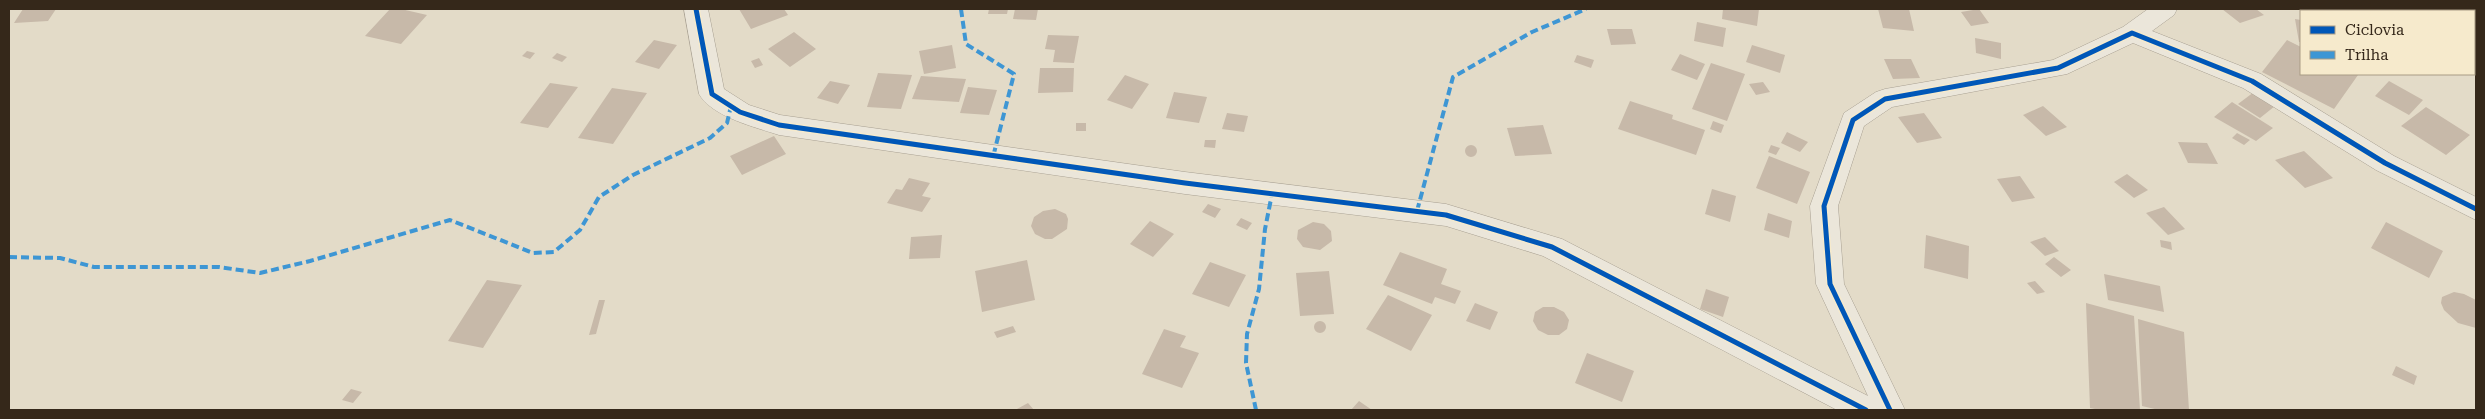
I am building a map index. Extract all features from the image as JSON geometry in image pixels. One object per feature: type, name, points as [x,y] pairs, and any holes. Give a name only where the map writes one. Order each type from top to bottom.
[{"type":"street","points":[[696,9],[712,94],[740,112],[779,126],[1185,183],[1446,215],[1552,247],[1866,410]]},
{"type":"street","points":[[1890,410],[1830,284],[1824,206],[1853,120],[1885,99],[2058,68],[2132,33],[2165,9]]},
{"type":"street","points":[[2132,33],[2252,81],[2385,163],[2476,209]]},
{"type":"building","points":[[23,9],[56,9],[48,21],[14,23]]},
{"type":"building","points":[[390,9],[401,9],[427,15],[401,44],[365,36]]},
{"type":"building","points":[[739,9],[784,9],[788,15],[751,29]]},
{"type":"building","points":[[989,9],[1008,9],[1007,14],[988,14]]},
{"type":"building","points":[[1015,9],[1038,9],[1036,20],[1013,19]]},
{"type":"building","points":[[1723,9],[1759,9],[1757,26],[1722,19]]},
{"type":"building","points":[[1878,9],[1909,9],[1914,31],[1883,28]]},
{"type":"building","points":[[1979,9],[1989,23],[1971,26],[1961,12]]},
{"type":"building","points":[[2222,9],[2256,9],[2264,15],[2240,23]]},
{"type":"building","points":[[2295,19],[2300,20],[2299,42]]},
{"type":"building","points":[[1697,22],[1726,28],[1723,47],[1694,41]]},
{"type":"building","points":[[1607,29],[1632,29],[1636,44],[1611,45]]},
{"type":"building","points":[[794,32],[816,49],[790,67],[768,49]]},
{"type":"building","points":[[1048,35],[1079,36],[1074,63],[1053,62],[1055,50],[1045,49]]},
{"type":"building","points":[[1975,38],[2001,43],[2001,59],[1976,53]]},
{"type":"building","points":[[654,40],[677,45],[659,69],[635,62]]},
{"type":"building","points":[[2287,40],[2300,46],[2300,75],[2358,75],[2334,109],[2262,72]]},
{"type":"building","points":[[952,45],[956,68],[924,74],[919,51]]},
{"type":"building","points":[[1752,45],[1785,55],[1780,73],[1746,62]]},
{"type":"building","points":[[527,51],[535,53],[530,59],[522,56]]},
{"type":"building","points":[[557,53],[567,57],[562,62],[552,58]]},
{"type":"building","points":[[1680,54],[1705,64],[1697,80],[1671,70]]},
{"type":"building","points":[[1577,55],[1594,60],[1591,68],[1574,62]]},
{"type":"building","points":[[759,58],[763,65],[755,68],[751,61]]},
{"type":"building","points":[[1884,59],[1911,59],[1920,78],[1893,79]]},
{"type":"building","points":[[1711,63],[1745,74],[1727,121],[1692,109]]},
{"type":"building","points":[[1040,68],[1074,68],[1073,92],[1038,93]]},
{"type":"building","points":[[878,73],[912,75],[901,109],[867,107]]},
{"type":"building","points":[[1125,75],[1149,84],[1132,109],[1107,100]]},
{"type":"building","points":[[921,76],[966,79],[959,102],[912,99]]},
{"type":"building","points":[[830,81],[850,85],[838,104],[817,98]]},
{"type":"building","points":[[2389,81],[2423,100],[2409,115],[2375,96]]},
{"type":"building","points":[[1763,82],[1770,92],[1756,95],[1749,84]]},
{"type":"building","points":[[550,83],[578,87],[548,128],[520,123]]},
{"type":"building","points":[[968,87],[997,90],[989,115],[960,113]]},
{"type":"building","points":[[612,88],[647,93],[613,144],[578,138]]},
{"type":"building","points":[[1174,92],[1207,97],[1199,123],[1166,118]]},
{"type":"building","points":[[2254,92],[2275,106],[2260,118],[2238,104]]},
{"type":"building","points":[[1630,101],[1673,115],[1672,119],[1705,130],[1696,155],[1618,129]]},
{"type":"building","points":[[2232,102],[2273,128],[2256,141],[2214,117]]},
{"type":"building","points":[[2043,106],[2067,127],[2046,136],[2023,115]]},
{"type":"building","points":[[2426,107],[2470,135],[2446,155],[2401,126]]},
{"type":"building","points":[[1227,113],[1248,116],[1244,132],[1222,129]]},
{"type":"building","points":[[1924,113],[1942,138],[1917,143],[1898,117]]},
{"type":"building","points":[[1713,121],[1724,125],[1721,133],[1710,129]]},
{"type":"building","points":[[1076,123],[1086,123],[1086,131],[1076,131]]},
{"type":"building","points":[[1543,125],[1552,154],[1515,156],[1507,128]]},
{"type":"building","points":[[1787,132],[1808,142],[1800,152],[1781,143]]},
{"type":"building","points":[[2237,133],[2250,140],[2244,145],[2232,138]]},
{"type":"building","points":[[774,136],[786,154],[742,175],[730,156]]},
{"type":"building","points":[[1205,140],[1216,140],[1215,148],[1204,147]]},
{"type":"building","points":[[2178,142],[2207,143],[2218,164],[2188,163]]},
{"type":"building","points":[[1469,145],[1473,145],[1477,151],[1473,157],[1469,157],[1465,153],[1465,149]]},
{"type":"building","points":[[1771,145],[1780,148],[1776,155],[1768,152]]},
{"type":"building","points":[[2304,151],[2333,178],[2305,188],[2275,160]]},
{"type":"building","points":[[1769,156],[1810,172],[1797,204],[1756,188]]},
{"type":"building","points":[[2127,174],[2148,190],[2134,198],[2114,182]]},
{"type":"building","points":[[2020,176],[2035,198],[2012,202],[1997,179]]},
{"type":"building","points":[[909,178],[930,183],[922,196],[931,198],[922,212],[887,203],[896,189],[902,190]]},
{"type":"building","points":[[1712,189],[1736,196],[1730,222],[1705,214]]},
{"type":"building","points":[[1208,204],[1221,209],[1215,218],[1202,212]]},
{"type":"building","points":[[2164,207],[2185,229],[2168,235],[2146,213]]},
{"type":"building","points":[[1055,209],[1066,214],[1068,219],[1067,229],[1052,239],[1045,239],[1035,234],[1031,226],[1034,217],[1043,211]]},
{"type":"building","points":[[1768,213],[1792,221],[1789,238],[1764,230]]},
{"type":"building","points":[[1241,218],[1252,223],[1247,230],[1236,225]]},
{"type":"building","points":[[1150,221],[1174,234],[1153,257],[1130,244]]},
{"type":"building","points":[[1313,222],[1324,224],[1331,231],[1332,241],[1320,250],[1303,247],[1297,239],[1298,230]]},
{"type":"building","points":[[2386,222],[2443,251],[2429,278],[2371,248]]},
{"type":"building","points":[[942,235],[940,258],[909,259],[911,237]]},
{"type":"building","points":[[1926,235],[1969,246],[1968,279],[1924,268]]},
{"type":"building","points":[[2045,237],[2059,251],[2045,256],[2030,242]]},
{"type":"building","points":[[2160,240],[2171,242],[2172,250],[2161,247]]},
{"type":"building","points":[[1400,252],[1447,269],[1441,284],[1461,291],[1455,304],[1435,297],[1432,304],[1383,285]]},
{"type":"building","points":[[2054,257],[2071,270],[2061,277],[2045,264]]},
{"type":"building","points":[[1027,260],[1035,300],[982,312],[975,271]]},
{"type":"building","points":[[1210,262],[1246,275],[1229,307],[1192,294]]},
{"type":"building","points":[[1329,271],[1334,314],[1300,316],[1296,273]]},
{"type":"building","points":[[2104,274],[2160,286],[2164,312],[2108,300]]},
{"type":"building","points":[[487,280],[522,285],[483,348],[448,341]]},
{"type":"building","points":[[2035,281],[2045,292],[2037,294],[2027,283]]},
{"type":"building","points":[[1706,289],[1729,297],[1723,317],[1700,309]]},
{"type":"building","points":[[2454,292],[2464,294],[2476,300],[2476,328],[2458,323],[2444,310],[2441,303],[2442,297]]},
{"type":"building","points":[[1388,295],[1432,315],[1411,351],[1366,329]]},
{"type":"building","points":[[599,300],[605,300],[596,334],[589,335]]},
{"type":"building","points":[[1475,303],[1498,312],[1490,330],[1466,321]]},
{"type":"building","points":[[2086,303],[2134,316],[2140,410],[2100,410],[2090,408]]},
{"type":"building","points":[[1543,307],[1554,307],[1564,312],[1569,320],[1567,329],[1559,335],[1548,335],[1538,330],[1533,321],[1535,312]]},
{"type":"building","points":[[2138,319],[2184,332],[2189,410],[2159,410],[2142,406]]},
{"type":"building","points":[[1320,321],[1326,327],[1320,333],[1314,327]]},
{"type":"building","points":[[1013,326],[1016,332],[997,338],[994,332]]},
{"type":"building","points":[[1164,329],[1186,336],[1180,347],[1199,353],[1182,388],[1142,374]]},
{"type":"building","points":[[1587,353],[1634,371],[1622,402],[1575,383]]},
{"type":"building","points":[[2396,366],[2417,376],[2414,385],[2392,375]]},
{"type":"building","points":[[351,389],[362,392],[353,403],[342,400]]},
{"type":"building","points":[[1359,401],[1372,410],[1351,410]]},
{"type":"building","points":[[1028,403],[1034,410],[1015,410]]},
{"type":"marked path","points":[[961,9],[966,44],[1014,74],[993,157]]},
{"type":"marked path","points":[[1417,211],[1453,77],[1532,32],[1586,9]]},
{"type":"marked path","points":[[9,257],[60,258],[94,267],[219,267],[260,273],[310,261],[450,220],[533,253],[554,252],[580,230],[599,197],[633,175],[710,138],[727,123],[731,106]]},
{"type":"marked path","points":[[1256,410],[1246,363],[1247,334],[1259,289],[1265,229],[1272,194]]},
{"type":"cycle path","points":[[696,9],[712,94],[740,112],[779,125],[1185,183],[1446,215],[1552,247],[1866,410]]},
{"type":"cycle path","points":[[1890,410],[1830,284],[1824,206],[1853,120],[1885,99],[2058,68],[2132,33],[2252,81],[2385,163],[2476,209]]}]
